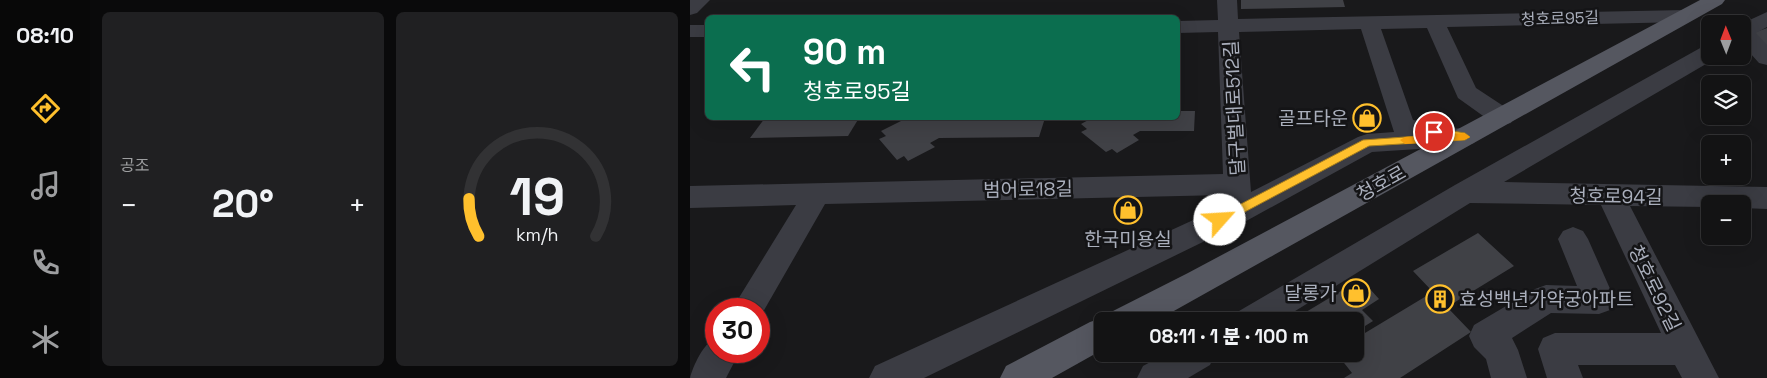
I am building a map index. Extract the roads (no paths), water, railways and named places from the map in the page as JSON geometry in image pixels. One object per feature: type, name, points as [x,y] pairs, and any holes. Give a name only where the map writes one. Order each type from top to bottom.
[{"type":"main road","name":"청호로","points":[[1155,312],[1465,137],[1715,0]]},
{"type":"main road","points":[[1018,378],[1094,337]]},
{"type":"street","points":[[690,9],[700,0]]},
{"type":"street","name":"달구벌대로512길","points":[[1227,0],[1238,198],[1367,143],[1465,137]]},
{"type":"street","name":"청호로95길","points":[[1180,27],[1685,16]]},
{"type":"street","points":[[1751,27],[1767,18]]},
{"type":"street","points":[[1434,21],[1466,92],[1502,117]]},
{"type":"street","points":[[1369,23],[1403,127],[1465,137]]},
{"type":"street","points":[[690,31],[705,31]]},
{"type":"street","points":[[1751,41],[1767,58]]},
{"type":"street","points":[[1267,312],[1465,192],[1701,57]]},
{"type":"street","name":"청호로94길","points":[[1465,192],[1767,198]]},
{"type":"street","points":[[755,298],[817,194]]},
{"type":"street","name":"범어로18길","points":[[690,197],[817,194],[1238,198]]},
{"type":"street","name":"청호로92길","points":[[1611,196],[1701,378]]},
{"type":"street","points":[[887,378],[1238,198]]},
{"type":"street","points":[[1509,378],[1501,350],[1486,336],[1546,299],[1599,300],[1573,239]]},
{"type":"street","points":[[1565,378],[1555,349],[1685,349]]},
{"type":"street","points":[[1155,378],[1190,362]]},
{"type":"street","points":[[707,378],[716,363]]},
{"type":"place","name":"골프타운","points":[[1367,118]]},
{"type":"place","name":"한국미용실","points":[[1128,210]]},
{"type":"place","name":"달롱가","points":[[1356,293]]},
{"type":"place","name":"효성백년가약궁아파트","points":[[1440,299]]}]
